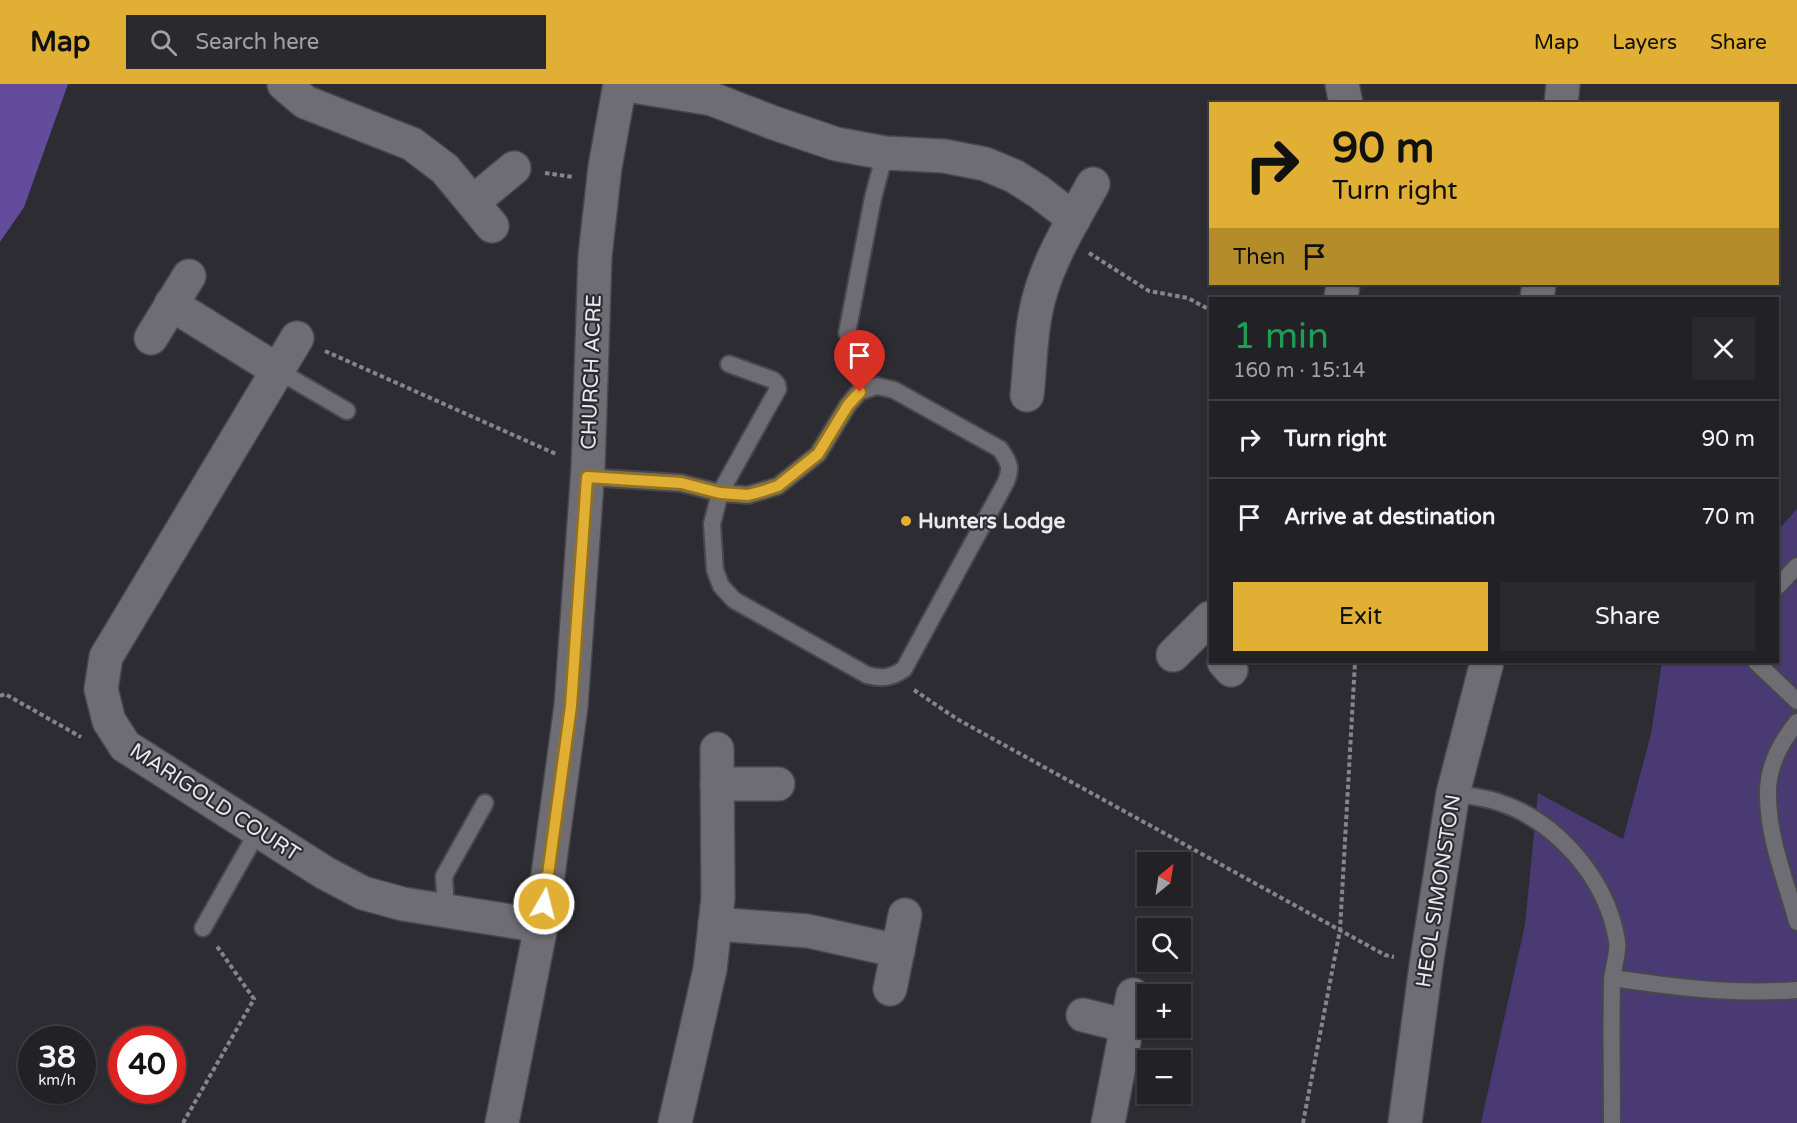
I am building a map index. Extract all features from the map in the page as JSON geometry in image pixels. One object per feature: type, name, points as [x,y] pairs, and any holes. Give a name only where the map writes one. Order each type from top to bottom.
[{"type":"street","points":[[284,84],[305,102],[412,144],[445,169],[483,214],[514,168]]},
{"type":"street","points":[[620,84],[712,99],[836,144],[885,153],[944,156],[985,164],[1014,176],[1039,192],[1069,227]]},
{"type":"street","name":"CHURCH ACRE","points":[[502,1123],[541,926],[571,706],[587,472],[595,256],[620,84]]},
{"type":"street","points":[[1342,84],[1346,102]]},
{"type":"street","points":[[1561,102],[1563,84]]},
{"type":"street","points":[[1027,395],[1035,315],[1044,282],[1069,227],[1093,184]]},
{"type":"street","points":[[151,338],[189,276]]},
{"type":"street","points":[[171,304],[278,370]]},
{"type":"street","name":"MARIGOLD COURT","points":[[297,338],[106,657],[102,689],[109,721],[125,746],[325,873],[363,893],[403,904],[541,926]]},
{"type":"street","points":[[1173,654],[1207,631]]},
{"type":"street","name":"HEOL SIMONSTON","points":[[1405,1123],[1426,966],[1453,793],[1486,663]]},
{"type":"street","points":[[675,1123],[710,969],[718,898],[717,749]]},
{"type":"street","points":[[717,784],[778,784]]},
{"type":"street","points":[[890,988],[905,915]]},
{"type":"street","points":[[715,924],[808,931],[898,951]]},
{"type":"street","points":[[1083,1015],[1130,1011],[1108,1123]]},
{"type":"lane","points":[[847,333],[873,198],[885,153]]},
{"type":"lane","points":[[587,472],[681,483],[720,493],[748,495],[778,486],[818,454],[848,405],[860,392],[877,386],[894,390],[1000,449],[1008,460],[1010,472],[1006,482],[904,669],[893,676],[880,679],[867,675],[734,600],[721,586],[715,570],[712,524],[720,493],[778,389],[773,380],[729,364]]},
{"type":"lane","points":[[278,370],[347,411]]},
{"type":"lane","points":[[1779,585],[1797,566]]},
{"type":"lane","points":[[1757,663],[1797,701]]},
{"type":"lane","points":[[1797,722],[1787,734],[1774,761],[1768,793],[1772,832],[1797,922]]},
{"type":"lane","points":[[1453,793],[1498,802],[1530,816],[1559,837],[1589,872],[1607,907],[1617,943],[1612,978],[1612,1123]]},
{"type":"lane","points":[[446,911],[444,876],[485,803]]},
{"type":"lane","points":[[203,928],[258,831]]},
{"type":"lane","points":[[1612,978],[1682,988],[1776,992],[1797,990]]},
{"type":"path","points":[[514,168],[604,182]]},
{"type":"path","points":[[1069,227],[1100,261],[1149,291],[1188,298],[1209,309]]},
{"type":"path","points":[[297,338],[587,472]]},
{"type":"path","points":[[1304,1123],[1340,930],[1355,663]]},
{"type":"path","points":[[893,676],[957,719],[1385,955],[1426,966]]},
{"type":"path","points":[[0,696],[5,694],[81,737],[109,721]]},
{"type":"path","points":[[183,1123],[254,999],[203,928]]},
{"type":"shaded area","points":[[0,84],[68,84],[24,207],[0,242]]},
{"type":"shaded area","points":[[1797,509],[1797,1123],[1481,1123],[1525,925],[1538,793],[1623,839],[1651,734],[1662,663],[1779,663],[1779,529]]},
{"type":"place","name":"Hunters Lodge","points":[[906,521]]},
{"type":"route","points":[[544,904],[571,706],[587,477],[681,483],[720,493],[748,495],[763,491],[778,486],[818,454],[848,405],[860,392]]}]
